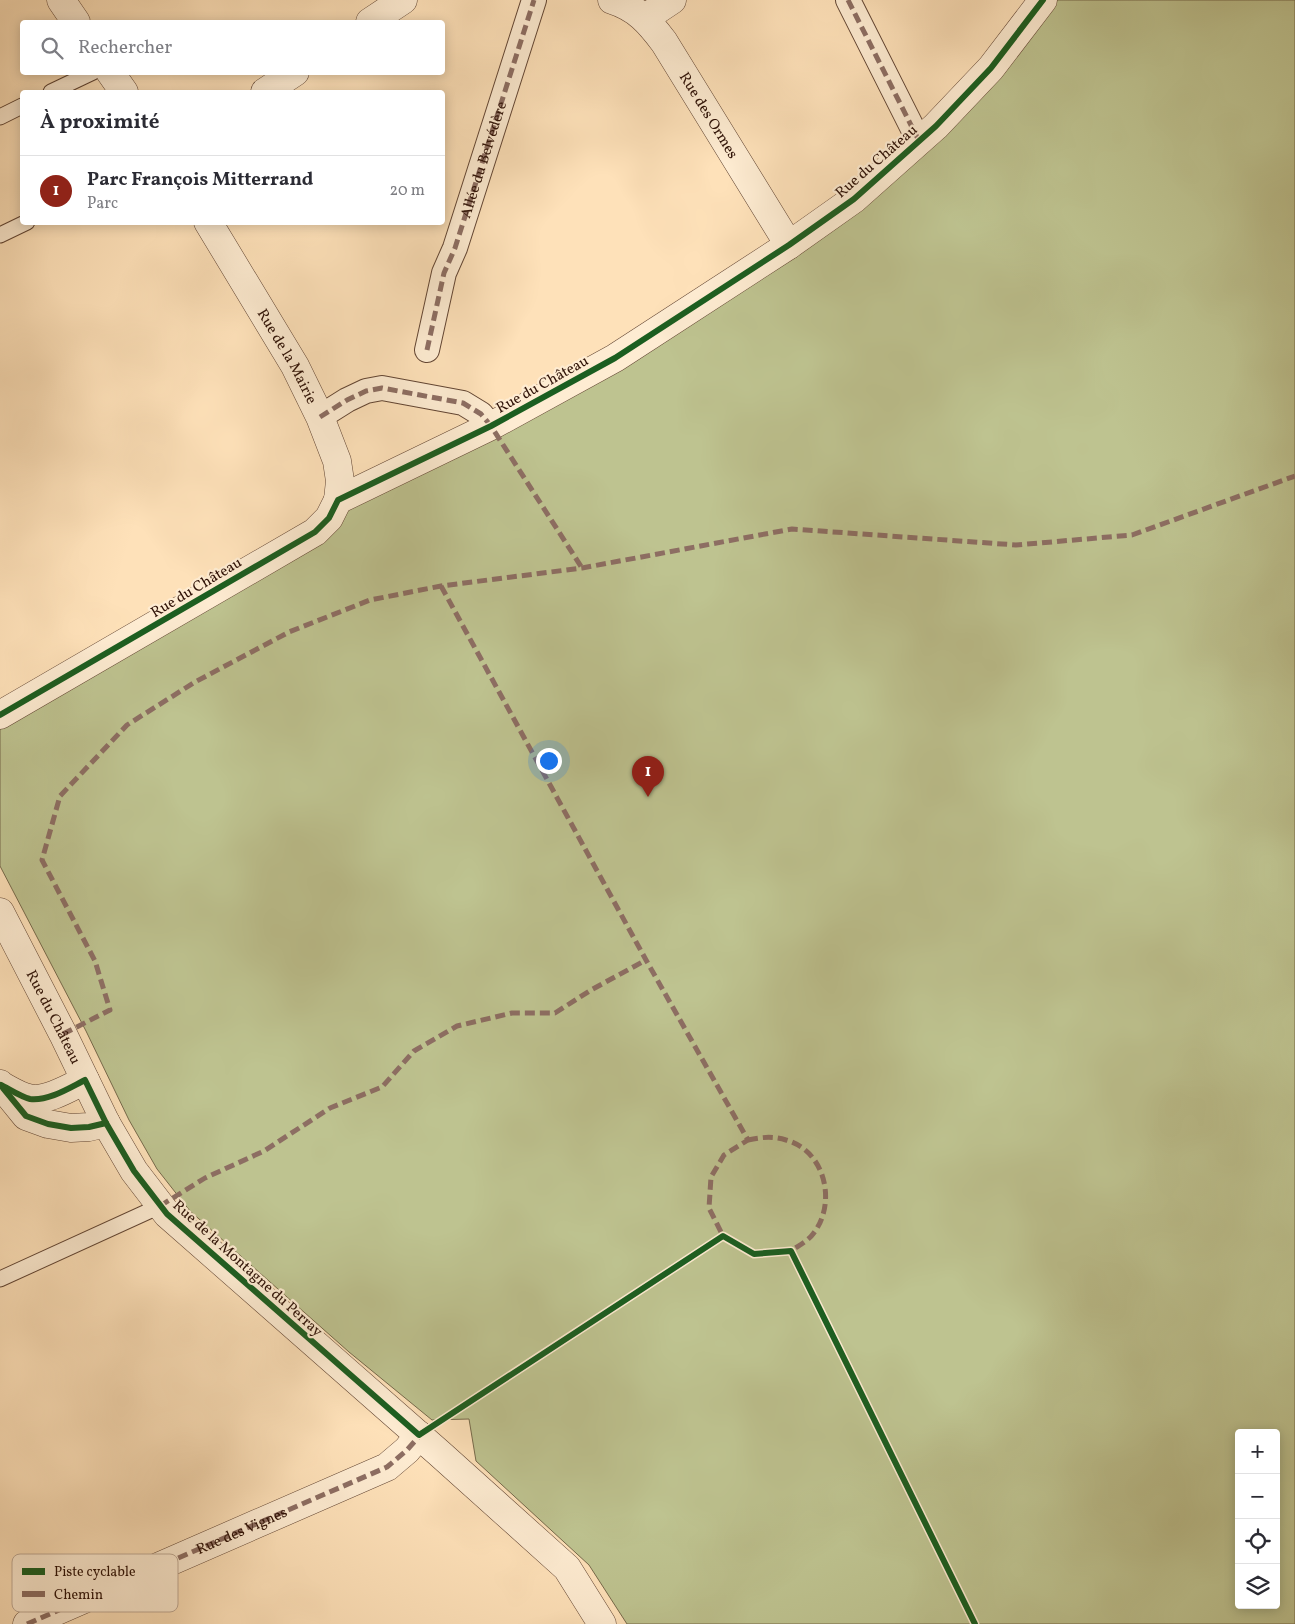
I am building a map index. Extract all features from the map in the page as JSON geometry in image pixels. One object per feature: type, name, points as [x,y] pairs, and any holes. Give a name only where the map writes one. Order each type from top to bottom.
[{"type":"street","points":[[61,0],[75,20]]},
{"type":"street","points":[[373,20],[404,0]]},
{"type":"street","name":"Allée du Belvédère","points":[[427,350],[444,273],[455,248],[534,0]]},
{"type":"street","name":"Rue des Ormes","points":[[612,0],[624,4],[645,18],[664,42],[789,245]]},
{"type":"street","points":[[645,18],[672,0]]},
{"type":"street","points":[[848,0],[919,141]]},
{"type":"street","name":"Rue du Château","points":[[0,715],[315,532],[329,518],[338,500],[491,426],[615,358],[789,245],[854,199],[919,141],[992,68],[1040,1]]},
{"type":"street","points":[[112,75],[123,90]]},
{"type":"street","points":[[268,90],[290,75]]},
{"type":"street","name":"Rue de la Mairie","points":[[210,225],[295,366],[320,417],[337,461],[340,481],[338,500]]},
{"type":"street","points":[[320,417],[347,400],[366,391],[382,388],[463,403],[481,414],[491,426]]},
{"type":"street","name":"Rue du Château","points":[[0,912],[63,1034],[106,1123]]},
{"type":"street","points":[[0,1085],[29,1099],[48,1097],[85,1080]]},
{"type":"street","points":[[0,1085],[26,1116],[48,1124],[71,1128],[90,1127],[106,1123]]},
{"type":"street","name":"Rue de la Montagne du Perray","points":[[106,1123],[134,1171],[160,1206],[566,1568],[602,1624]]},
{"type":"street","name":"Rue des Vignes","points":[[178,1558],[387,1467],[407,1450],[419,1435]]},
{"type":"street","name":"Rue des Vignes","points":[[28,1624],[55,1612]]},
{"type":"lane","points":[[55,90],[87,75]]},
{"type":"lane","points":[[0,117],[20,107]]},
{"type":"lane","points":[[0,235],[21,225]]},
{"type":"lane","points":[[0,1280],[160,1206]]},
{"type":"green space","points":[[1054,0],[1295,0],[1295,1624],[627,1624],[589,1565],[476,1461],[469,1419],[432,1420],[349,1352],[190,1211],[157,1169],[129,1120],[86,1031],[0,866],[0,727],[342,509],[794,254]]},
{"type":"marked path","points":[[427,350],[444,273],[455,248],[534,0]]},
{"type":"marked path","points":[[848,0],[919,141]]},
{"type":"marked path","points":[[320,417],[347,400],[366,391],[382,388],[463,403],[481,414],[491,426],[582,568]]},
{"type":"marked path","points":[[63,1034],[110,1010],[95,961],[42,860],[60,796],[127,725],[195,682],[289,632],[370,600],[441,586],[582,568],[792,529],[1016,545],[1132,535],[1295,476]]},
{"type":"marked path","points":[[441,586],[646,960],[748,1140],[724,1155],[711,1177],[709,1208],[723,1236],[727,1238]]},
{"type":"marked path","points":[[160,1206],[205,1178],[264,1151],[330,1108],[382,1087],[414,1051],[457,1026],[512,1013],[555,1013],[591,990],[646,960]]},
{"type":"marked path","points":[[748,1140],[767,1137],[777,1138],[800,1146],[810,1155],[824,1180],[825,1208],[820,1222],[811,1237],[791,1251]]},
{"type":"marked path","points":[[178,1558],[387,1467],[407,1450],[423,1432]]},
{"type":"marked path","points":[[27,1624],[55,1612]]},
{"type":"cycle path","points":[[0,715],[315,532],[329,518],[338,500],[491,426],[615,358],[789,245],[854,199],[936,126],[991,68],[1043,0]]},
{"type":"cycle path","points":[[1,1085],[26,1098],[37,1099],[59,1093],[85,1080],[106,1123],[134,1171],[167,1214],[419,1435],[723,1236],[754,1254],[791,1251],[975,1624]]},
{"type":"cycle path","points":[[3,1088],[26,1116],[48,1124],[71,1128],[89,1127],[106,1123]]},
{"type":"place","name":"Parc François Mitterrand","points":[[648,797]]}]
